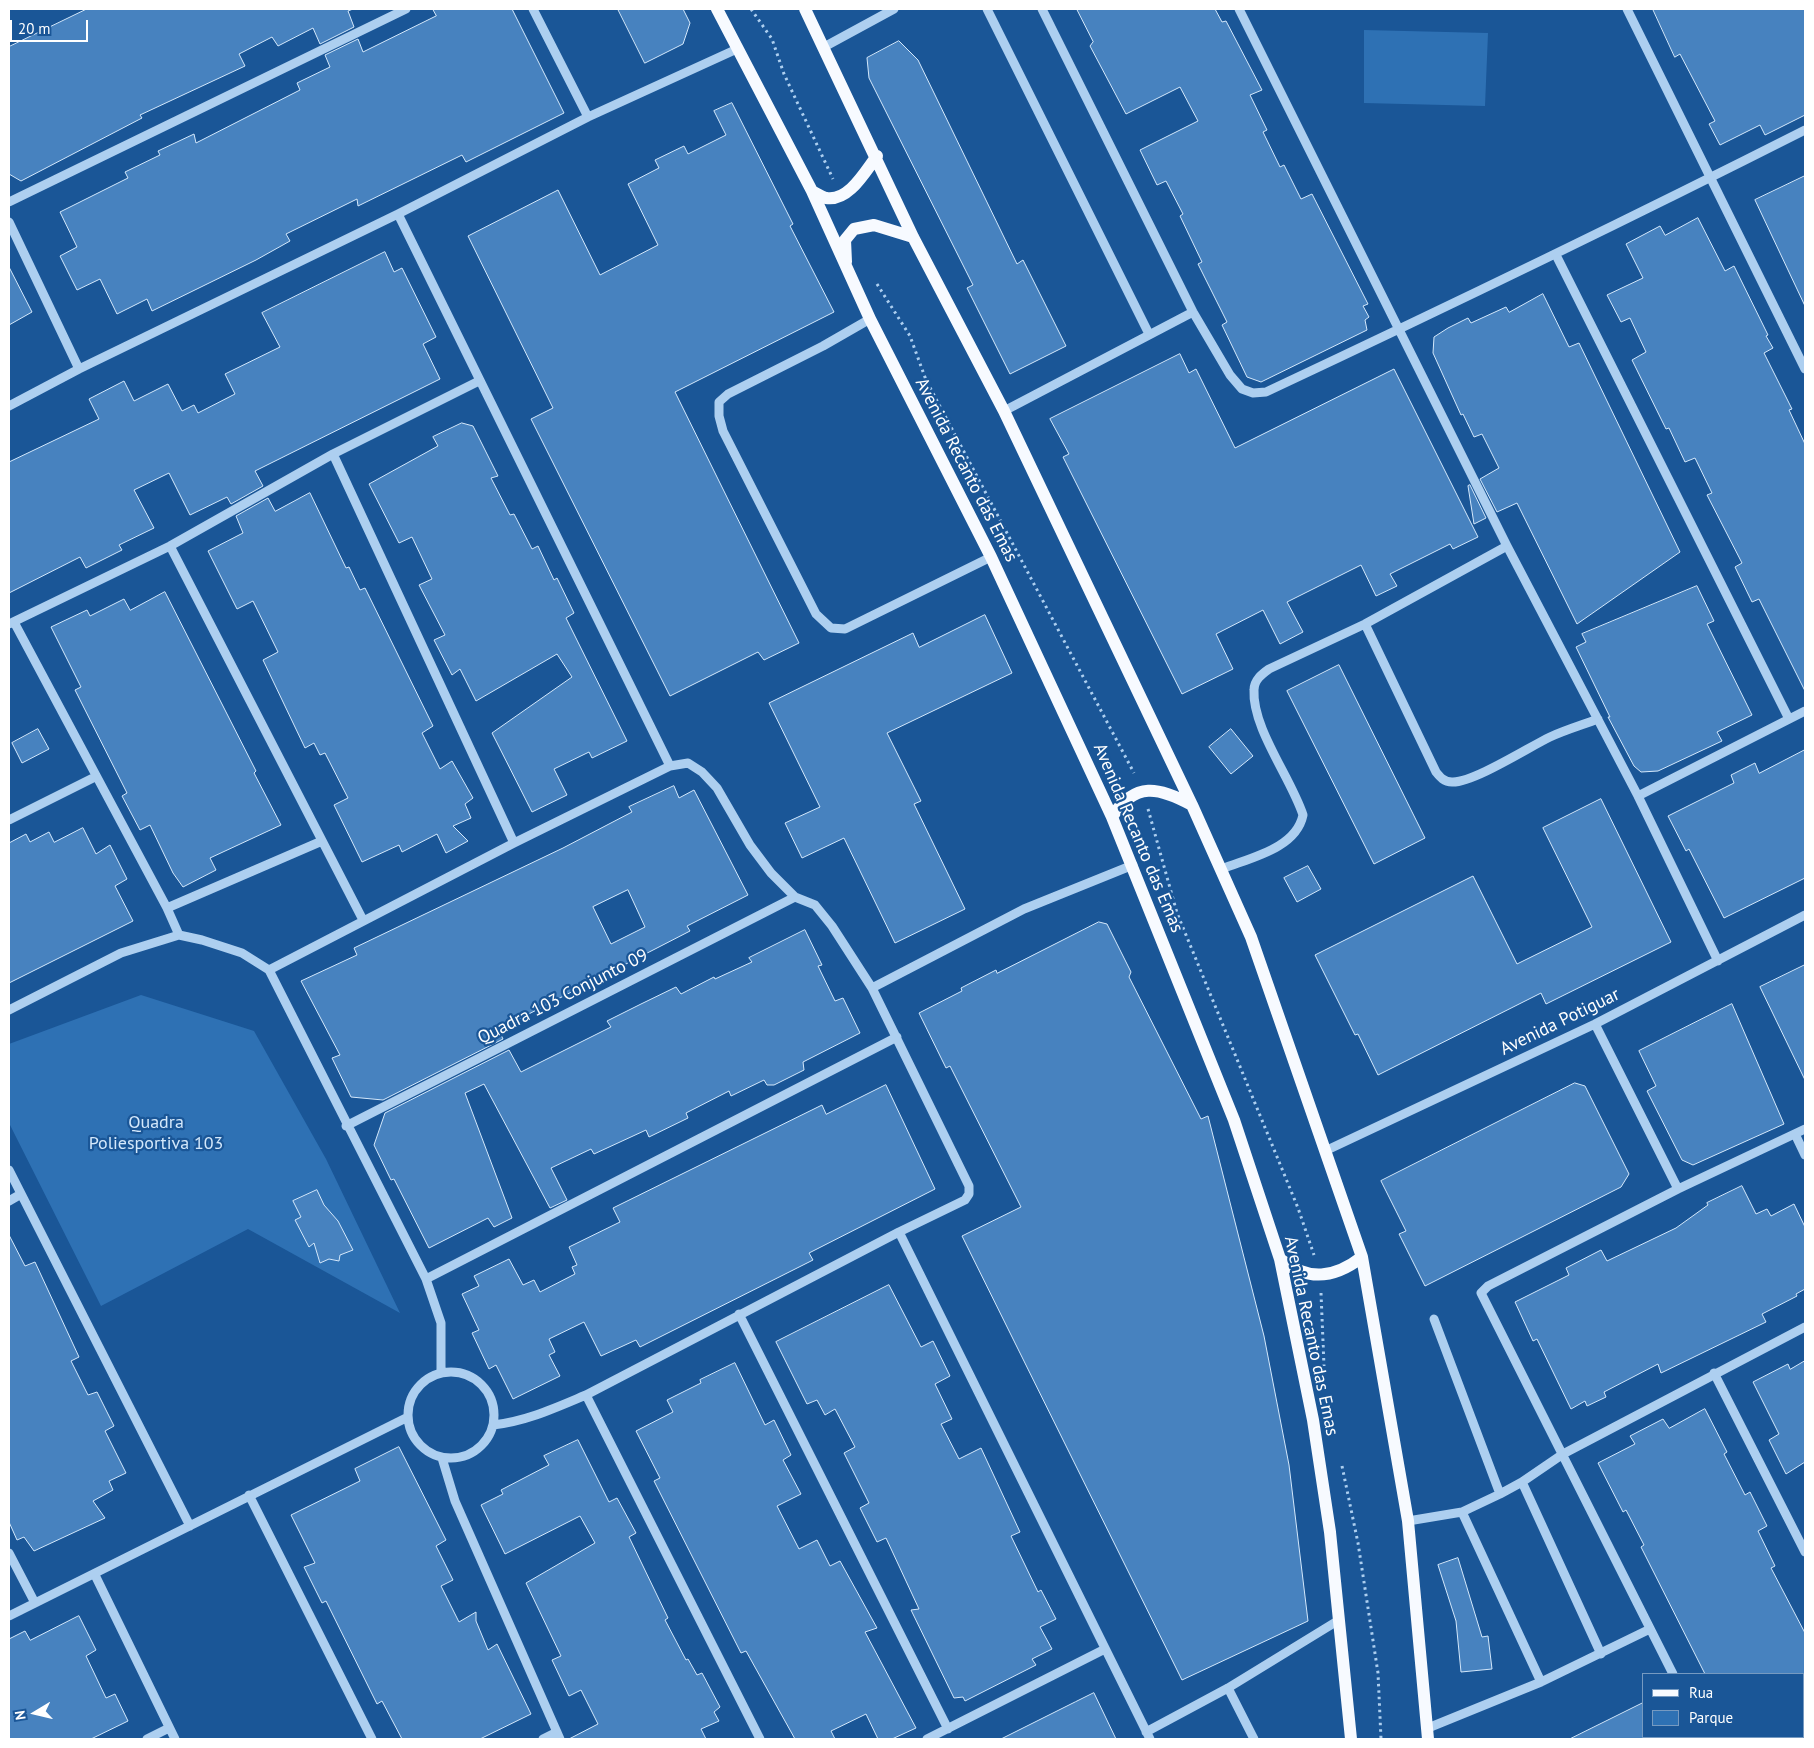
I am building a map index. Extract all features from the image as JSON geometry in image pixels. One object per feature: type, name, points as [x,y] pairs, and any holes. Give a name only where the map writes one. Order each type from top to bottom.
[{"type":"main road","name":"Avenida Recanto das Emas","points":[[717,9],[736,49],[812,192],[870,319],[991,557],[1112,817],[1133,865],[1234,1120],[1280,1259],[1313,1420],[1330,1532],[1351,1739]]},
{"type":"main road","points":[[805,9],[914,236],[1004,411],[1192,805],[1251,936],[1362,1258],[1408,1521],[1428,1734]]},
{"type":"main road","points":[[812,192],[828,198],[840,196],[854,186],[877,156]]},
{"type":"main road","points":[[846,270],[845,240],[854,229],[874,225],[914,236]]},
{"type":"main road","points":[[1112,817],[1122,802],[1131,795],[1143,791],[1162,791],[1192,805]]},
{"type":"main road","points":[[1280,1259],[1292,1269],[1304,1273],[1334,1274],[1348,1268],[1362,1258]]},
{"type":"street","points":[[9,202],[406,9]]},
{"type":"street","points":[[533,9],[588,117]]},
{"type":"street","points":[[824,47],[894,9]]},
{"type":"street","points":[[987,9],[1149,334]]},
{"type":"street","points":[[1042,9],[1193,312],[1230,375],[1242,389],[1253,393],[1266,392],[1556,255],[1805,130]]},
{"type":"street","points":[[1240,9],[1507,546],[1638,796],[1718,961]]},
{"type":"street","points":[[1627,9],[1805,369]]},
{"type":"street","points":[[9,406],[79,369],[398,214],[588,117],[736,49]]},
{"type":"street","points":[[398,214],[670,766]]},
{"type":"street","points":[[9,222],[79,369]]},
{"type":"street","points":[[1556,255],[1789,719]]},
{"type":"street","points":[[1004,411],[1193,312]]},
{"type":"street","points":[[870,319],[823,346],[728,394],[719,402],[719,416],[723,431],[811,605],[824,623],[831,628],[845,629],[991,557]]},
{"type":"street","points":[[179,935],[167,908],[11,623],[170,546],[333,454],[479,381]]},
{"type":"street","points":[[333,454],[514,843]]},
{"type":"street","points":[[170,546],[364,920]]},
{"type":"street","points":[[1222,869],[1274,848],[1293,836],[1301,826],[1303,815],[1299,802],[1257,712],[1254,688],[1258,678],[1269,669],[1365,624],[1507,546]]},
{"type":"street","points":[[1365,624],[1436,772],[1446,781],[1452,783],[1500,765],[1551,736],[1598,720]]},
{"type":"street","points":[[1638,796],[1805,711]]},
{"type":"street","points":[[269,970],[514,843],[670,766],[688,763],[702,772],[717,788],[750,845],[771,874],[795,897],[815,906],[832,926],[872,988],[969,1186],[969,1194],[965,1200],[739,1314],[586,1395],[541,1414],[516,1422],[493,1425]]},
{"type":"street","points":[[9,820],[95,777]]},
{"type":"street","points":[[167,908],[322,841]]},
{"type":"street","points":[[872,988],[1024,909],[1133,865]]},
{"type":"street","name":"Quadra 103 Conjunto 09","points":[[346,1126],[795,897]]},
{"type":"street","name":"Avenida Potiguar","points":[[1325,1151],[1595,1024],[1805,915]]},
{"type":"street","points":[[9,1010],[121,953],[179,935],[202,940],[242,954],[269,970],[346,1126],[426,1279],[441,1323],[441,1372]]},
{"type":"street","points":[[1595,1024],[1678,1190]]},
{"type":"street","points":[[426,1279],[896,1037]]},
{"type":"street","points":[[1673,1673],[1481,1293],[1488,1286],[1678,1190],[1805,1129]]},
{"type":"street","points":[[1795,1134],[1805,1155]]},
{"type":"street","points":[[9,1170],[190,1526]]},
{"type":"street","points":[[9,1200],[21,1194]]},
{"type":"street","points":[[899,1232],[1148,1735],[1339,1620]]},
{"type":"street","points":[[739,1314],[948,1729]]},
{"type":"street","points":[[1434,1319],[1500,1494]]},
{"type":"street","points":[[1408,1521],[1462,1512],[1500,1494],[1522,1482],[1563,1454],[1714,1373],[1805,1327]]},
{"type":"street","points":[[441,1372],[463,1373],[482,1384],[493,1403],[493,1425],[483,1445],[464,1457],[442,1458],[425,1450],[413,1436],[408,1418],[412,1398],[423,1382],[441,1372]]},
{"type":"street","points":[[1714,1373],[1805,1552]]},
{"type":"street","points":[[586,1395],[760,1739]]},
{"type":"street","points":[[9,1616],[95,1575],[249,1495],[408,1418]]},
{"type":"street","points":[[442,1458],[455,1501],[558,1736],[543,1739]]},
{"type":"street","points":[[1522,1482],[1600,1654]]},
{"type":"street","points":[[249,1495],[372,1739]]},
{"type":"street","points":[[1462,1512],[1541,1682]]},
{"type":"street","points":[[9,1553],[35,1603]]},
{"type":"street","points":[[95,1575],[175,1739]]},
{"type":"street","points":[[1428,1734],[1650,1629]]},
{"type":"street","points":[[927,1739],[1105,1649]]},
{"type":"street","points":[[1228,1688],[1254,1739]]},
{"type":"street","points":[[147,1739],[169,1728]]},
{"type":"green space","points":[[1364,30],[1488,33],[1485,106],[1364,103]]},
{"type":"green space","name":"Quadra Poliesportiva 103","points":[[141,995],[254,1031],[326,1159],[400,1313],[248,1229],[101,1306],[9,1123],[9,1044]]},
{"type":"building","points":[[87,9],[353,9],[348,11],[354,27],[320,44],[313,28],[278,46],[272,37],[239,54],[245,66],[140,115],[142,118],[21,181],[9,174],[9,47]]},
{"type":"building","points":[[433,9],[512,9],[564,113],[466,162],[462,155],[358,206],[357,199],[286,234],[290,241],[256,260],[152,311],[147,299],[117,314],[100,279],[77,290],[60,256],[77,247],[60,212],[128,178],[125,172],[160,155],[158,151],[194,134],[196,143],[300,90],[297,83],[330,67],[325,55],[358,39],[363,52],[436,16]]},
{"type":"building","points":[[618,9],[683,9],[690,23],[683,44],[645,63]]},
{"type":"building","points":[[1077,9],[1215,9],[1222,22],[1226,21],[1262,90],[1250,95],[1267,130],[1263,132],[1280,167],[1284,165],[1301,199],[1312,194],[1368,304],[1363,306],[1369,317],[1365,320],[1367,330],[1261,382],[1247,377],[1222,325],[1227,322],[1198,264],[1202,262],[1180,216],[1183,214],[1166,181],[1157,185],[1140,150],[1198,121],[1180,87],[1126,114],[1090,46],[1093,42]]},
{"type":"building","points":[[1653,9],[1805,9],[1805,115],[1765,135],[1760,125],[1720,145],[1709,124],[1715,121],[1680,54],[1675,57]]},
{"type":"building","points":[[899,41],[918,60],[1017,264],[1023,260],[1066,346],[1010,374],[967,288],[973,285],[869,78],[867,58]]},
{"type":"building","points":[[732,103],[793,224],[790,226],[834,312],[675,392],[799,643],[764,660],[758,652],[670,696],[531,419],[553,408],[468,236],[558,190],[600,275],[658,245],[628,184],[659,168],[655,160],[684,146],[688,154],[726,135],[714,111]]},
{"type":"building","points":[[1805,176],[1805,306],[1755,200]]},
{"type":"building","points":[[1698,218],[1725,271],[1734,266],[1768,335],[1766,336],[1773,348],[1764,353],[1792,409],[1789,410],[1805,444],[1805,691],[1759,599],[1752,602],[1735,567],[1742,563],[1707,495],[1712,493],[1695,458],[1685,462],[1669,428],[1666,429],[1632,360],[1646,352],[1630,318],[1621,322],[1607,295],[1643,278],[1626,244],[1660,226],[1665,235]]},
{"type":"building","points":[[385,252],[394,272],[402,268],[436,337],[423,344],[440,379],[255,471],[263,486],[231,504],[227,497],[190,515],[169,473],[134,490],[154,528],[119,545],[122,550],[86,568],[80,557],[9,593],[9,462],[99,419],[89,399],[124,381],[134,401],[168,384],[182,411],[194,405],[198,413],[235,394],[225,374],[280,347],[262,313]]},
{"type":"building","points":[[9,267],[32,312],[9,325]]},
{"type":"building","points":[[1543,294],[1569,347],[1579,343],[1680,552],[1577,624],[1517,503],[1497,512],[1480,479],[1499,468],[1482,434],[1474,437],[1463,414],[1461,415],[1433,353],[1434,337],[1448,328],[1468,318],[1471,323],[1506,307],[1509,312]]},
{"type":"building","points":[[1180,354],[1189,373],[1196,369],[1235,448],[1394,369],[1478,537],[1453,549],[1450,544],[1390,574],[1397,586],[1376,596],[1361,565],[1287,602],[1303,632],[1280,644],[1263,610],[1216,634],[1233,669],[1182,694],[1063,457],[1069,454],[1050,419]]},
{"type":"building","points":[[462,423],[473,426],[498,476],[491,478],[510,515],[514,514],[532,549],[538,546],[554,580],[557,578],[574,613],[566,618],[627,741],[592,758],[589,752],[554,769],[567,795],[532,812],[492,733],[572,677],[557,654],[476,701],[460,669],[452,675],[434,640],[445,635],[419,585],[432,579],[412,537],[399,543],[369,484],[438,446],[433,437]]},
{"type":"building","points":[[1470,485],[1486,518],[1474,524],[1468,486]]},
{"type":"building","points":[[310,493],[346,568],[349,567],[360,590],[365,588],[433,726],[422,733],[440,769],[452,761],[473,798],[465,804],[471,818],[453,826],[468,841],[446,853],[437,834],[402,852],[399,845],[362,862],[334,805],[348,798],[325,753],[320,755],[314,743],[305,748],[263,660],[278,652],[253,601],[237,609],[208,551],[243,533],[236,516],[268,498],[275,511]]},
{"type":"building","points":[[1697,586],[1714,621],[1707,624],[1752,715],[1717,732],[1722,741],[1658,771],[1641,772],[1634,766],[1608,717],[1610,717],[1576,647],[1586,642],[1582,634]]},
{"type":"building","points":[[165,592],[256,771],[254,773],[281,825],[210,858],[216,870],[183,887],[173,873],[150,825],[140,830],[122,796],[127,793],[75,690],[81,687],[51,627],[87,610],[90,616],[124,599],[130,610]]},
{"type":"building","points":[[985,615],[1012,673],[887,733],[921,801],[914,804],[965,909],[895,943],[844,838],[802,858],[785,823],[820,807],[769,703],[913,633],[919,647]]},
{"type":"building","points":[[1339,665],[1425,838],[1374,864],[1287,691]]},
{"type":"building","points":[[38,729],[49,749],[22,763],[12,743]]},
{"type":"building","points":[[1231,729],[1253,756],[1231,774],[1209,747]]},
{"type":"building","points":[[1805,750],[1805,878],[1724,918],[1689,849],[1686,851],[1668,816],[1734,783],[1731,775],[1755,763],[1759,773]]},
{"type":"building","points":[[674,786],[679,798],[694,790],[748,895],[687,926],[690,931],[519,1019],[499,1031],[503,1039],[383,1100],[351,1097],[332,1058],[340,1055],[301,981],[357,955],[354,948],[563,848],[632,812],[629,807]],"holes":[[[628,890],[645,927],[611,944],[593,907]]]},
{"type":"building","points":[[1601,799],[1671,942],[1546,1004],[1541,993],[1378,1075],[1358,1034],[1355,1035],[1315,955],[1473,876],[1517,964],[1592,927],[1543,828]]},
{"type":"building","points":[[83,828],[96,854],[110,845],[127,879],[115,886],[133,921],[9,983],[9,843],[26,834],[30,842],[49,832],[54,842]]},
{"type":"building","points":[[1308,866],[1321,889],[1297,902],[1284,878]]},
{"type":"building","points":[[1099,922],[1107,924],[1131,972],[1129,977],[1201,1119],[1208,1116],[1264,1336],[1289,1465],[1308,1621],[1182,1680],[962,1236],[1021,1207],[950,1066],[946,1068],[919,1013],[962,991],[961,988],[996,970],[997,973]]},
{"type":"building","points":[[805,930],[822,965],[818,966],[835,1001],[843,998],[860,1033],[803,1062],[804,1070],[774,1085],[767,1085],[764,1080],[731,1096],[729,1091],[686,1113],[688,1118],[649,1137],[646,1130],[594,1154],[591,1149],[551,1168],[567,1200],[550,1208],[484,1084],[465,1093],[512,1218],[494,1227],[488,1218],[429,1248],[394,1179],[391,1180],[374,1145],[385,1113],[509,1050],[521,1072],[611,1027],[607,1021],[676,987],[681,994],[714,977],[715,979],[752,962],[749,958]]},
{"type":"building","points":[[1805,965],[1805,1080],[1760,987]]},
{"type":"building","points":[[1732,1004],[1784,1124],[1693,1165],[1682,1160],[1647,1091],[1656,1086],[1639,1051]]},
{"type":"building","points":[[1575,1083],[1585,1086],[1629,1174],[1621,1187],[1425,1286],[1399,1234],[1406,1231],[1381,1181]]},
{"type":"building","points":[[886,1085],[935,1189],[809,1253],[813,1260],[640,1347],[636,1340],[601,1356],[584,1322],[549,1339],[555,1352],[549,1355],[560,1376],[513,1399],[496,1365],[489,1369],[472,1333],[479,1330],[462,1294],[479,1286],[474,1276],[509,1259],[523,1285],[534,1280],[540,1292],[575,1274],[572,1267],[577,1265],[569,1247],[620,1222],[613,1208],[822,1105],[826,1114]]},
{"type":"building","points":[[1742,1186],[1756,1214],[1767,1209],[1771,1216],[1794,1204],[1805,1227],[1805,1289],[1796,1294],[1797,1296],[1762,1314],[1766,1322],[1661,1373],[1658,1364],[1604,1392],[1606,1397],[1587,1406],[1585,1401],[1571,1409],[1537,1339],[1533,1341],[1515,1302],[1569,1275],[1566,1268],[1601,1250],[1607,1261],[1676,1228],[1708,1205],[1707,1203]]},
{"type":"building","points":[[317,1190],[324,1205],[338,1221],[353,1250],[340,1255],[339,1261],[329,1259],[320,1263],[314,1243],[309,1247],[295,1220],[301,1217],[293,1201]]},
{"type":"building","points":[[9,1235],[25,1266],[35,1262],[79,1357],[71,1361],[88,1395],[97,1392],[114,1426],[105,1431],[126,1473],[109,1481],[113,1490],[93,1501],[105,1518],[34,1551],[24,1537],[17,1540],[9,1522]]},
{"type":"building","points":[[889,1285],[921,1347],[933,1341],[950,1376],[935,1384],[952,1419],[941,1424],[959,1459],[981,1448],[1020,1532],[1011,1536],[1038,1592],[1041,1590],[1056,1619],[1040,1627],[1052,1649],[1032,1659],[1036,1665],[965,1701],[963,1697],[954,1698],[911,1610],[919,1609],[886,1538],[877,1542],[860,1508],[869,1503],[844,1453],[855,1447],[835,1409],[825,1415],[817,1400],[807,1404],[776,1342]]},
{"type":"building","points":[[1805,1361],[1805,1462],[1786,1474],[1769,1440],[1779,1434],[1753,1382],[1788,1364],[1790,1369]]},
{"type":"building","points":[[735,1363],[765,1425],[774,1420],[791,1455],[783,1460],[801,1494],[777,1506],[799,1549],[817,1540],[830,1566],[840,1561],[877,1628],[865,1632],[916,1728],[892,1739],[878,1739],[866,1714],[831,1731],[835,1739],[795,1739],[746,1651],[741,1653],[654,1481],[660,1478],[636,1431],[673,1412],[667,1400],[701,1383],[700,1380]]},
{"type":"building","points":[[1705,1409],[1727,1452],[1724,1454],[1745,1495],[1750,1492],[1767,1526],[1758,1531],[1775,1566],[1771,1568],[1805,1633],[1805,1674],[1704,1673],[1641,1547],[1644,1545],[1626,1510],[1623,1512],[1598,1463],[1635,1444],[1630,1436],[1663,1419],[1669,1428]]},
{"type":"building","points":[[578,1440],[609,1502],[617,1498],[636,1533],[629,1537],[668,1618],[665,1620],[686,1660],[688,1659],[697,1675],[702,1673],[720,1707],[714,1712],[719,1721],[701,1729],[706,1739],[569,1739],[598,1724],[581,1690],[569,1696],[552,1660],[561,1656],[526,1583],[595,1543],[580,1516],[505,1554],[481,1505],[503,1494],[501,1490],[549,1465],[544,1456]]},
{"type":"building","points":[[399,1447],[446,1540],[436,1546],[453,1580],[441,1586],[459,1622],[476,1612],[476,1621],[488,1650],[497,1644],[531,1714],[480,1739],[402,1739],[382,1701],[377,1704],[326,1601],[322,1603],[304,1567],[315,1563],[291,1515],[360,1481],[355,1469]]},
{"type":"building","points":[[1458,1558],[1482,1637],[1488,1636],[1492,1669],[1461,1672],[1456,1621],[1438,1565]]},
{"type":"building","points":[[79,1616],[96,1650],[86,1656],[106,1698],[115,1694],[128,1721],[91,1739],[9,1739],[9,1639],[25,1631],[30,1640]]},
{"type":"building","points":[[1094,1693],[1116,1739],[1001,1739],[1075,1702]]},
{"type":"building","points":[[1642,1703],[1643,1739],[1570,1739]]}]
